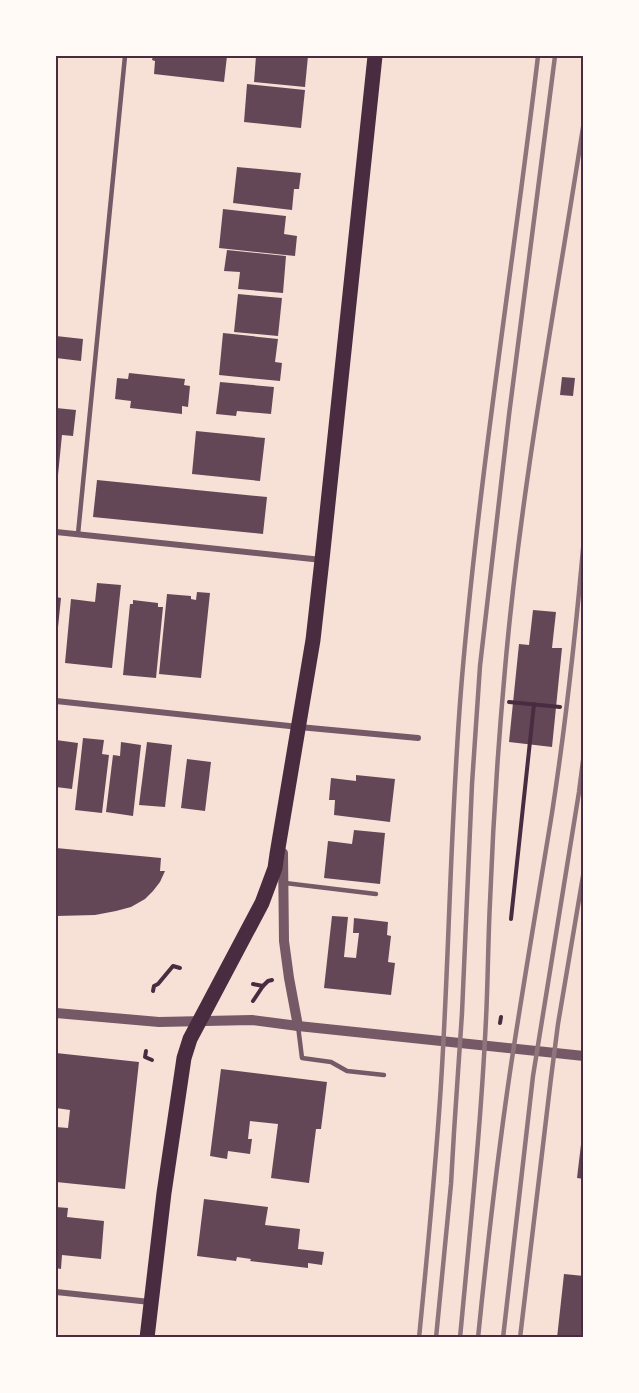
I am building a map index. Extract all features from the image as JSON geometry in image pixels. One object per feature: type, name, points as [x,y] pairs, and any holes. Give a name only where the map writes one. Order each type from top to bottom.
[{"type":"main road","points":[[147,1338],[179,1081],[186,1050],[199,1021],[276,882],[275,868],[308,670],[322,560],[375,56]]},
{"type":"street","points":[[56,532],[322,560]]},
{"type":"street","points":[[56,701],[418,738]]},
{"type":"street","points":[[276,882],[298,1026]]},
{"type":"street","points":[[56,1013],[159,1022],[252,1020],[584,1056]]},
{"type":"street","points":[[56,1292],[151,1302]]},
{"type":"lane","points":[[78,534],[125,56]]},
{"type":"lane","points":[[276,882],[376,894]]},
{"type":"lane","points":[[298,1026],[302,1058],[331,1062],[347,1071],[384,1075]]},
{"type":"path","points":[[509,702],[560,707]]},
{"type":"path","points":[[511,919],[534,704]]},
{"type":"path","points":[[153,991],[154,986],[172,966],[180,968]]},
{"type":"path","points":[[253,1001],[268,981],[275,980]]},
{"type":"path","points":[[253,984],[263,986]]},
{"type":"path","points":[[500,1023],[501,1017]]},
{"type":"path","points":[[146,1051],[145,1057],[152,1060]]},
{"type":"building","points":[[153,56],[227,56],[224,82],[154,74]]},
{"type":"building","points":[[256,56],[308,56],[305,87],[254,82]]},
{"type":"building","points":[[247,84],[305,90],[301,128],[244,122]]},
{"type":"building","points":[[237,167],[301,173],[299,189],[294,189],[292,210],[233,203]]},
{"type":"building","points":[[223,209],[286,216],[284,234],[297,236],[295,256],[219,248]]},
{"type":"building","points":[[227,250],[286,256],[283,293],[238,289],[240,272],[224,271]]},
{"type":"building","points":[[238,294],[282,298],[278,336],[234,332]]},
{"type":"building","points":[[223,333],[278,339],[275,362],[282,363],[280,381],[219,375]]},
{"type":"building","points":[[56,336],[83,339],[81,361],[56,358]]},
{"type":"building","points":[[129,373],[185,379],[184,385],[190,386],[188,407],[182,406],[182,414],[130,408],[131,401],[115,399],[117,378],[128,379]]},
{"type":"building","points":[[562,377],[575,378],[573,396],[560,395]]},
{"type":"building","points":[[220,382],[274,387],[271,414],[237,411],[236,416],[216,414]]},
{"type":"building","points":[[56,408],[76,410],[73,436],[62,435],[58,475],[56,475]]},
{"type":"building","points":[[196,431],[265,438],[260,481],[192,474]]},
{"type":"building","points":[[97,480],[267,497],[263,534],[93,517]]},
{"type":"building","points":[[97,583],[121,585],[112,668],[65,663],[71,599],[95,602]]},
{"type":"building","points":[[197,592],[210,593],[201,678],[159,674],[167,594],[191,596],[191,599],[196,600]]},
{"type":"building","points":[[56,597],[61,598],[57,637],[56,637]]},
{"type":"building","points":[[133,600],[158,603],[158,607],[163,607],[156,678],[123,675],[130,604],[133,604]]},
{"type":"building","points":[[533,610],[556,612],[552,648],[562,648],[552,747],[509,742],[519,644],[529,645]]},
{"type":"building","points":[[83,738],[104,740],[102,754],[109,755],[102,813],[75,810]]},
{"type":"building","points":[[56,740],[78,743],[72,789],[56,787]]},
{"type":"building","points":[[121,742],[141,745],[133,816],[106,812],[113,755],[120,756]]},
{"type":"building","points":[[147,742],[172,745],[165,807],[139,805]]},
{"type":"building","points":[[187,759],[211,762],[205,811],[181,808]]},
{"type":"building","points":[[356,775],[395,779],[390,822],[334,815],[335,800],[329,800],[331,778],[356,781]]},
{"type":"building","points":[[354,830],[385,833],[380,884],[324,878],[328,841],[352,844]]},
{"type":"building","points":[[56,848],[161,858],[160,871],[165,871],[153,891],[131,907],[95,915],[56,916]]},
{"type":"building","points":[[332,916],[348,917],[344,957],[356,958],[359,933],[353,933],[354,918],[388,922],[387,935],[391,936],[388,962],[395,963],[391,995],[324,988]]},
{"type":"building","points":[[56,1053],[139,1062],[125,1189],[56,1182],[56,1127],[68,1128],[70,1110],[56,1108]]},
{"type":"building","points":[[221,1069],[327,1082],[321,1129],[316,1129],[309,1183],[271,1178],[278,1124],[250,1121],[248,1139],[252,1139],[250,1154],[228,1151],[227,1159],[210,1156]]},
{"type":"building","points":[[582,1136],[584,1136],[584,1179],[577,1178]]},
{"type":"building","points":[[204,1199],[268,1207],[265,1225],[300,1229],[298,1249],[324,1252],[322,1265],[308,1263],[308,1268],[250,1261],[251,1259],[237,1257],[236,1261],[197,1256]]},
{"type":"building","points":[[56,1207],[68,1208],[67,1217],[104,1221],[101,1259],[62,1255],[61,1269],[56,1268]]},
{"type":"building","points":[[564,1274],[584,1276],[584,1338],[557,1338]]},
{"type":"railway","points":[[419,1338],[440,1101],[456,766],[470,590],[538,56]]},
{"type":"railway","points":[[436,1338],[451,1184],[480,666],[509,415],[555,56]]},
{"type":"railway","points":[[460,1338],[481,1099],[502,698],[520,531],[584,121]]},
{"type":"railway","points":[[478,1338],[505,1105],[562,745],[584,538]]},
{"type":"railway","points":[[503,1338],[533,1076],[584,753]]},
{"type":"railway","points":[[520,1338],[558,1024],[584,870]]}]
